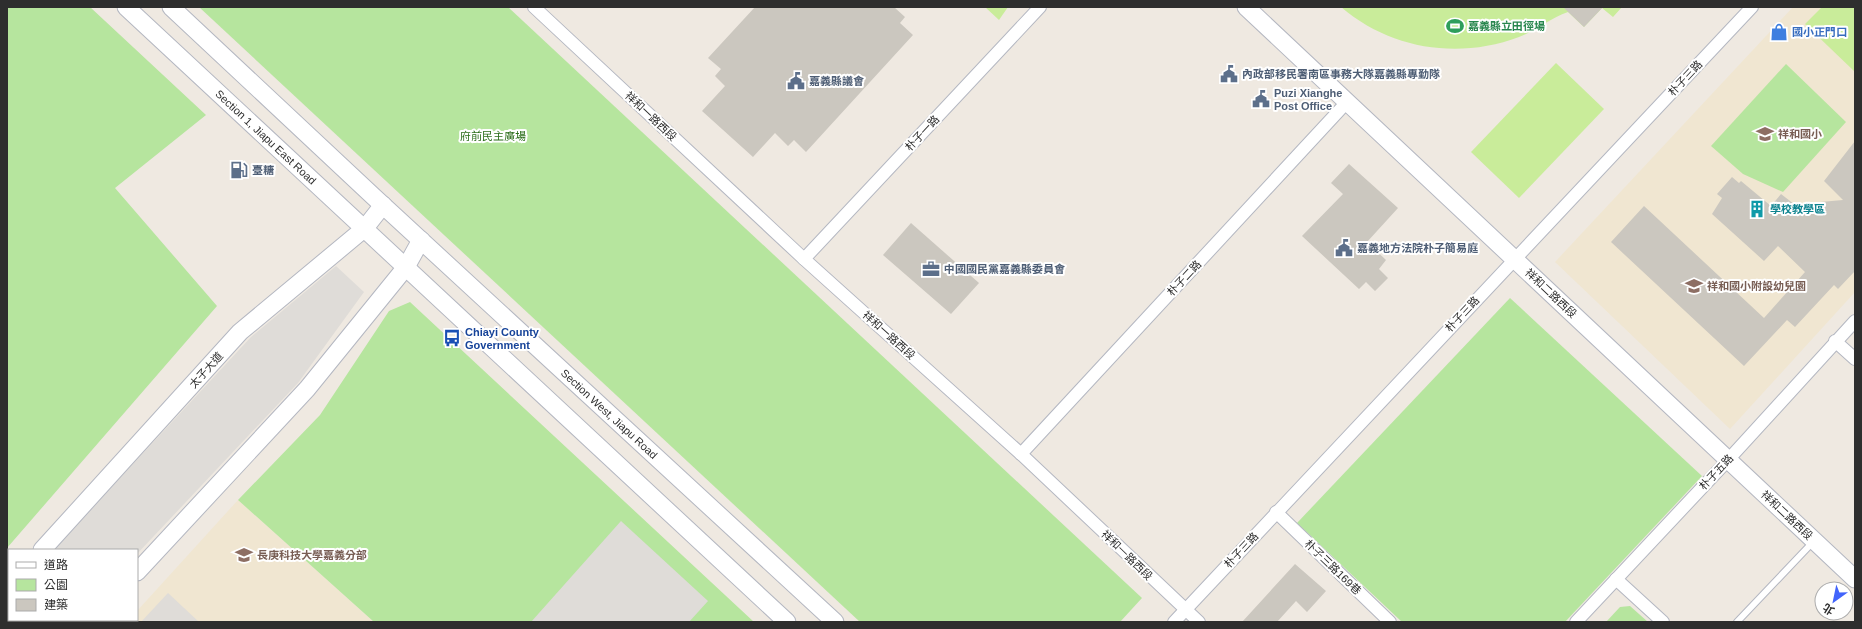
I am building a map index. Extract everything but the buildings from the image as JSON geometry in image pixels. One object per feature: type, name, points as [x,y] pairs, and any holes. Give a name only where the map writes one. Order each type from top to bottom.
[{"type":"main road","name":"Section 1, Jiapu East Road","points":[[126,7],[406,267]]},
{"type":"main road","points":[[171,7],[383,205]]},
{"type":"main road","name":"祥和二路西段","points":[[1246,7],[1855,579]]},
{"type":"main road","name":"太子大道","points":[[43,549],[240,332],[365,228],[383,205]]},
{"type":"main road","name":"Section West, Jiapu Road","points":[[383,205],[835,622]]},
{"type":"main road","points":[[138,571],[307,390],[406,267],[421,240]]},
{"type":"main road","points":[[406,267],[788,622]]},
{"type":"street","name":"祥和一路西段","points":[[534,7],[804,259],[1021,454],[1199,622]]},
{"type":"street","name":"朴子一路","points":[[804,259],[1040,7]]},
{"type":"street","name":"朴子三路","points":[[1174,622],[1752,7]]},
{"type":"street","name":"朴子二路","points":[[1021,454],[1347,102]]},
{"type":"street","name":"朴子五路","points":[[1576,622],[1728,460],[1835,341],[1855,321]]},
{"type":"street","points":[[1835,341],[1855,359]]},
{"type":"street","name":"朴子三路169巷","points":[[1276,512],[1390,622]]},
{"type":"street","points":[[1616,579],[1663,622]]},
{"type":"lane","points":[[1737,622],[1814,541]]},
{"type":"shaded area","name":"祥和國小","points":[[1793,7],[1855,7],[1855,292],[1730,429],[1555,262]]},
{"type":"shaded area","points":[[336,266],[364,292],[298,383],[138,553],[138,549],[54,549],[251,337]]},
{"type":"shaded area","name":"長庚科技大學嘉義分部","points":[[238,500],[374,622],[126,622],[138,621],[138,610]]},
{"type":"shaded area","points":[[621,521],[708,601],[689,622],[531,622]]},
{"type":"shaded area","points":[[168,593],[199,622],[141,622]]},
{"type":"shaded area","points":[[8,604],[8,621],[74,621],[7,622]]},
{"type":"green space","points":[[7,7],[90,7],[206,115],[115,188],[217,306],[7,548]]},
{"type":"green space","name":"府前民主廣場","points":[[199,7],[508,7],[1142,598],[1120,622],[860,622]]},
{"type":"green space","points":[[985,7],[1008,7],[999,20]]},
{"type":"green space","name":"嘉義縣立田徑場","points":[[1341,7],[1622,7],[1613,17],[1602,8],[1584,27],[1568,12],[1519,37],[1496,44],[1472,48],[1449,49],[1403,41],[1381,33],[1360,21]]},
{"type":"green space","points":[[1822,7],[1855,7],[1854,71],[1805,24]]},
{"type":"green space","points":[[1556,63],[1604,109],[1519,198],[1471,152]]},
{"type":"green space","points":[[1786,64],[1846,122],[1783,192],[1743,174],[1711,146]]},
{"type":"green space","points":[[1510,298],[1702,476],[1565,622],[1402,622],[1297,523]]},
{"type":"green space","points":[[410,302],[754,622],[374,622],[238,500],[320,415],[389,311]]},
{"type":"green space","points":[[1630,606],[1648,622],[1606,622],[1620,607]]},
{"type":"place","name":"嘉義縣立田徑場","points":[[1455,26]]},
{"type":"place","name":"國小正門口","points":[[1779,32]]},
{"type":"place","name":"內政部移民署南區事務大隊嘉義縣專勤隊","points":[[1229,74]]},
{"type":"place","name":"嘉義縣議會","points":[[796,81]]},
{"type":"place","name":"Puzi Xianghe Post Office","points":[[1261,99]]},
{"type":"place","name":"祥和國小","points":[[1765,134]]},
{"type":"place","name":"臺糖","points":[[239,170]]},
{"type":"place","name":"學校教學區","points":[[1757,209]]},
{"type":"place","name":"嘉義地方法院朴子簡易庭","points":[[1344,248]]},
{"type":"place","name":"中國國民黨嘉義縣委員會","points":[[931,269]]},
{"type":"place","name":"祥和國小附設幼兒園","points":[[1694,286]]},
{"type":"place","name":"Chiayi County Government","points":[[452,338]]},
{"type":"place","name":"長庚科技大學嘉義分部","points":[[244,555]]}]
